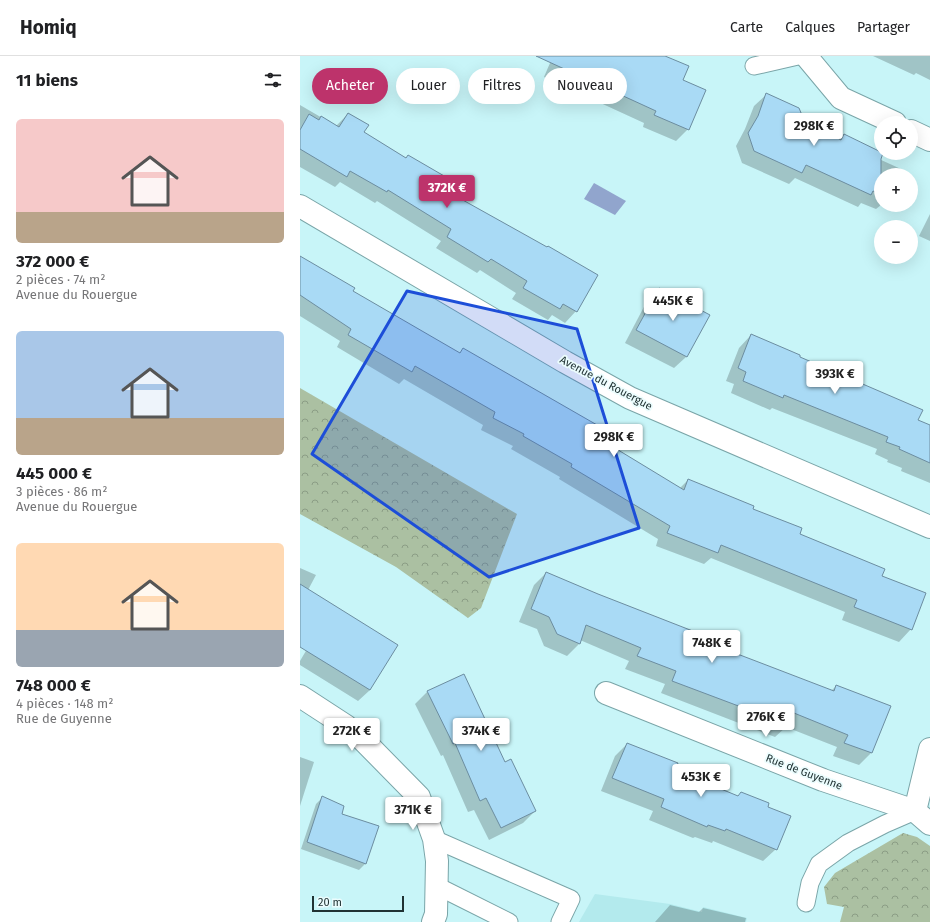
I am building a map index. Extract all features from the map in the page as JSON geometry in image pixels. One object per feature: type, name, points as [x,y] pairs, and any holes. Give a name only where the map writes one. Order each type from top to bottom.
[{"type":"street","points":[[806,56],[841,98],[880,116]]},
{"type":"street","points":[[918,134],[930,140]]},
{"type":"street","name":"Avenue du Rouergue","points":[[300,206],[570,365],[630,398],[930,527]]},
{"type":"street","name":"Rue de Guyenne","points":[[606,693],[922,818]]},
{"type":"street","points":[[300,696],[346,726],[362,739],[419,796],[434,839],[437,861],[436,914],[433,922]]},
{"type":"street","points":[[922,818],[930,749]]},
{"type":"lane","points":[[754,66],[798,56]]},
{"type":"lane","points":[[806,903],[810,883],[819,864],[848,843],[885,824],[922,818]]},
{"type":"lane","points":[[434,839],[571,899],[560,922]]},
{"type":"lane","points":[[437,886],[509,922]]},
{"type":"highlighted area","points":[[407,291],[577,329],[639,528],[489,577],[312,454]]},
{"type":"shaded area","points":[[594,183],[626,201],[615,215],[584,199]]},
{"type":"shaded area","points":[[595,894],[670,904],[702,912],[703,907],[747,918],[746,922],[579,922]]},
{"type":"green space","points":[[300,388],[517,514],[481,608],[468,618],[396,567],[300,514]]},
{"type":"green space","points":[[903,833],[917,837],[930,846],[930,922],[840,922],[844,907],[827,904],[824,887],[835,873]]},
{"type":"building","points":[[536,56],[665,56],[689,66],[683,80],[706,90],[689,130],[654,115],[656,111],[627,98],[627,68],[562,68]]},
{"type":"building","points":[[766,93],[799,108],[804,120],[841,140],[844,134],[874,149],[874,160],[881,160],[881,168],[874,168],[874,191],[871,195],[806,165],[802,173],[754,151],[748,133],[758,116]]},
{"type":"building","points":[[348,113],[369,125],[364,132],[406,158],[408,155],[458,184],[452,194],[598,275],[577,312],[563,304],[560,309],[523,288],[527,281],[491,259],[488,262],[447,237],[451,229],[388,190],[387,192],[350,171],[347,177],[300,149],[300,130],[309,114],[319,120],[321,116],[339,127]]},
{"type":"building","points":[[300,256],[355,288],[353,291],[460,353],[463,348],[611,433],[605,442],[684,490],[688,479],[754,506],[753,509],[802,528],[800,534],[885,569],[882,576],[926,593],[912,630],[854,607],[857,600],[721,545],[718,553],[667,533],[670,526],[571,467],[572,464],[523,436],[524,434],[493,418],[495,412],[415,366],[412,372],[348,335],[351,329],[300,295]]},
{"type":"building","points":[[659,288],[710,315],[687,357],[636,330]]},
{"type":"building","points":[[751,334],[800,355],[800,357],[923,410],[918,420],[930,425],[930,463],[899,449],[900,447],[886,442],[888,437],[784,395],[783,398],[743,381],[746,372],[738,368]]},
{"type":"building","points":[[546,572],[703,635],[704,632],[729,643],[727,650],[834,691],[836,685],[891,706],[872,753],[844,743],[848,735],[794,713],[789,725],[672,681],[676,671],[637,656],[641,648],[586,625],[580,644],[557,634],[549,617],[531,609]]},
{"type":"building","points":[[300,584],[398,645],[370,690],[300,647]]},
{"type":"building","points":[[464,674],[505,762],[511,759],[536,811],[501,828],[486,798],[480,801],[455,743],[453,744],[427,691]]},
{"type":"building","points":[[627,743],[678,763],[675,770],[738,796],[741,792],[769,803],[768,807],[791,816],[777,850],[726,829],[725,831],[708,825],[707,827],[661,807],[664,799],[612,778]]},
{"type":"building","points":[[322,796],[344,806],[342,814],[379,826],[366,864],[307,842]]}]
